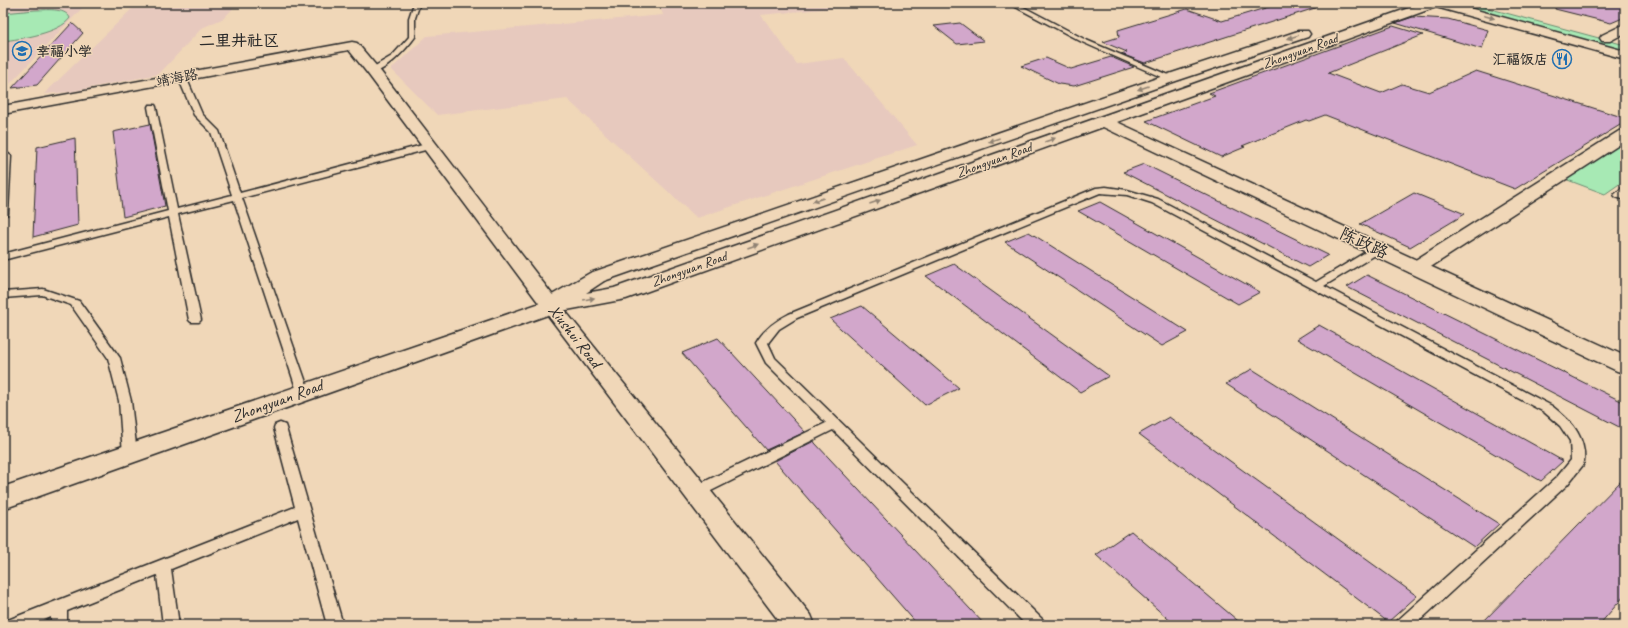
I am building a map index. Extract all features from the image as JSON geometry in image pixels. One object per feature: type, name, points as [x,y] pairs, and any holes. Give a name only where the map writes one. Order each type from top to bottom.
[{"type":"main road","name":"Zhongyuan Road","points":[[551,306],[597,277],[1171,78],[1396,3]]},
{"type":"main road","name":"Zhongyuan Road","points":[[3,498],[130,454],[303,391],[551,306],[618,294],[1436,3]]},
{"type":"main road","points":[[1436,3],[1625,55]]},
{"type":"main road","points":[[1476,3],[1625,44]]},
{"type":"main road","name":"陈政路","points":[[1103,121],[1625,365]]},
{"type":"street","points":[[1606,38],[1625,28]]},
{"type":"street","name":"Xiushui Road","points":[[352,46],[373,70],[551,306],[800,625]]},
{"type":"street","name":"靖海路","points":[[3,110],[352,46]]},
{"type":"street","points":[[1416,268],[1625,134]]},
{"type":"lane","points":[[373,70],[394,57],[412,37],[412,18],[417,3]]},
{"type":"lane","points":[[1011,3],[1084,41],[1171,78]]},
{"type":"lane","points":[[182,77],[198,115],[215,131],[303,391]]},
{"type":"lane","points":[[152,107],[195,320]]},
{"type":"lane","points":[[3,257],[430,146]]},
{"type":"lane","points":[[3,214],[6,156]]},
{"type":"lane","points":[[1037,625],[770,360],[762,343],[766,333],[793,316],[1099,190],[1115,189],[1155,201],[1548,409],[1564,423],[1576,440],[1578,461],[1562,481],[1404,625]]},
{"type":"lane","points":[[1625,190],[1619,195],[1625,197]]},
{"type":"lane","points":[[1316,286],[1378,249]]},
{"type":"lane","points":[[3,295],[43,292],[75,304],[114,358],[125,401],[130,454]]},
{"type":"lane","points":[[696,492],[835,424]]},
{"type":"lane","points":[[280,428],[335,625]]},
{"type":"lane","points":[[14,625],[302,510]]},
{"type":"lane","points":[[163,566],[171,625]]},
{"type":"lane","points":[[59,607],[59,625]]},
{"type":"shaded area","name":"幸福小学","points":[[3,3],[87,3],[3,91]]},
{"type":"shaded area","points":[[138,3],[238,3],[224,18],[202,28],[159,74],[70,92],[44,94]]},
{"type":"shaded area","points":[[659,3],[860,3],[863,5],[761,15],[797,64],[844,58],[917,145],[697,218],[567,99],[437,115],[391,69],[427,36],[663,15]]},
{"type":"green space","points":[[1464,5],[1476,5],[1625,45],[1625,52],[1465,7]]},
{"type":"green space","points":[[35,10],[64,12],[70,18],[58,28],[29,37],[3,41],[3,13]]},
{"type":"green space","points":[[1625,141],[1625,180],[1605,194],[1565,179]]},
{"type":"building","points":[[1282,3],[1313,3],[1315,8],[1145,63],[1121,54],[1127,52],[1103,42],[1119,37],[1118,30],[1187,9],[1222,21]]},
{"type":"building","points":[[1556,3],[1625,3],[1625,17],[1611,23],[1555,9]]},
{"type":"building","points":[[1413,17],[1448,19],[1488,30],[1482,49],[1395,23]]},
{"type":"building","points":[[72,23],[83,33],[37,85],[12,88]]},
{"type":"building","points":[[960,23],[984,41],[957,44],[934,26]]},
{"type":"building","points":[[1393,26],[1423,35],[1328,73],[1381,93],[1402,84],[1429,92],[1476,71],[1625,118],[1625,122],[1515,189],[1325,115],[1309,121],[1306,120],[1242,146],[1245,147],[1221,157],[1146,121],[1215,96],[1209,93]]},
{"type":"building","points":[[1111,57],[1134,67],[1074,86],[1059,84],[1021,66],[1046,58],[1071,69]]},
{"type":"building","points":[[150,124],[165,206],[123,217],[113,132]]},
{"type":"building","points":[[75,138],[78,225],[33,237],[37,147]]},
{"type":"building","points":[[1144,164],[1328,255],[1308,267],[1123,172]]},
{"type":"building","points":[[1414,193],[1465,214],[1410,247],[1360,224]]},
{"type":"building","points":[[1100,202],[1260,292],[1238,304],[1078,211]]},
{"type":"building","points":[[1029,232],[1188,332],[1162,346],[1005,242]]},
{"type":"building","points":[[954,264],[1109,376],[1080,392],[926,276]]},
{"type":"building","points":[[1367,275],[1625,403],[1625,430],[1347,287]]},
{"type":"building","points":[[862,306],[959,388],[925,405],[830,319]]},
{"type":"building","points":[[1319,325],[1563,461],[1541,481],[1297,339]]},
{"type":"building","points":[[718,338],[805,432],[766,450],[682,353]]},
{"type":"building","points":[[1252,369],[1499,524],[1474,547],[1226,384]]},
{"type":"building","points":[[1169,417],[1417,596],[1388,622],[1139,434]]},
{"type":"building","points":[[814,441],[985,625],[918,625],[775,461]]},
{"type":"building","points":[[1625,477],[1625,595],[1599,625],[1480,625]]},
{"type":"building","points":[[1131,531],[1243,625],[1175,625],[1096,555]]},
{"type":"place","name":"幸福小学","points":[[22,51]]},
{"type":"place","name":"汇福饭店","points":[[1562,59]]},
{"type":"district","name":"二里井社区","points":[[239,41]]}]
